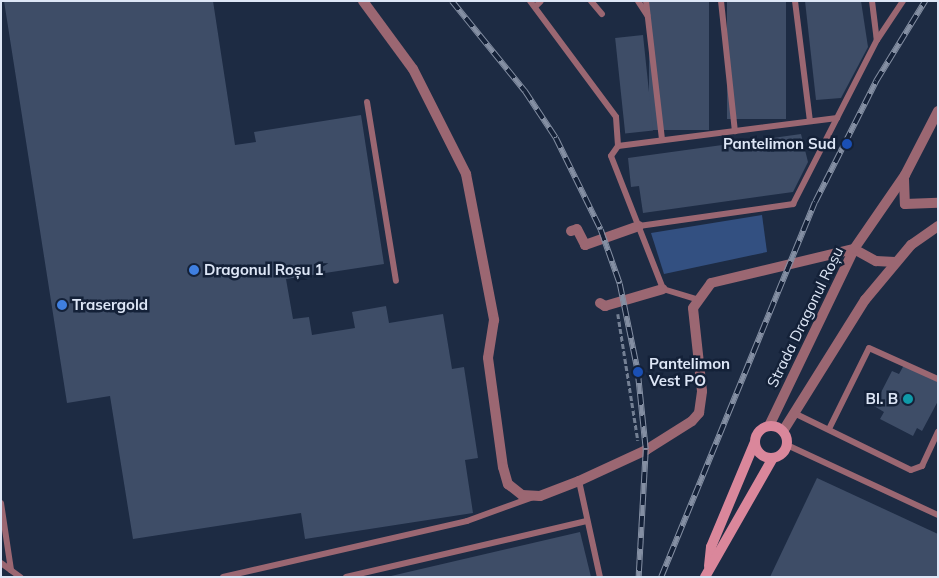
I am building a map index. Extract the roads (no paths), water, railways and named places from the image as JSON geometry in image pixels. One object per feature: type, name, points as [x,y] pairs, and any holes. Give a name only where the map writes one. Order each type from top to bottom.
[{"type":"street","points":[[363,1],[422,84],[466,174],[494,320],[488,358],[503,467],[513,489],[534,497],[578,481],[639,454],[684,428],[699,413],[702,391],[692,319],[696,299],[722,279],[854,249],[876,261],[895,262]]},
{"type":"street","name":"Strada Dragonul Roșu","points":[[768,426],[854,249],[905,175],[938,111]]},
{"type":"street","name":"Strada Dragonul Roșu","points":[[905,175],[906,204],[938,203]]},
{"type":"street","points":[[571,231],[577,229],[586,245],[640,226]]},
{"type":"street","points":[[707,572],[773,458],[787,445],[783,431],[865,300],[895,262],[938,226]]},
{"type":"street","points":[[600,303],[605,306],[663,289]]},
{"type":"street","points":[[707,572],[711,547],[754,444],[756,434],[768,426],[783,431]]},
{"type":"street","points":[[754,444],[759,454],[773,458]]},
{"type":"lane","points":[[541,1],[532,4],[616,117],[618,146],[611,156],[640,226],[663,289],[696,299]]},
{"type":"lane","points":[[591,1],[602,14]]},
{"type":"lane","points":[[638,1],[648,17]]},
{"type":"lane","points":[[646,1],[662,140]]},
{"type":"lane","points":[[721,1],[735,131]]},
{"type":"lane","points":[[795,1],[810,121]]},
{"type":"lane","points":[[872,1],[877,40]]},
{"type":"lane","points":[[640,226],[793,204],[877,40],[902,1]]},
{"type":"lane","points":[[367,102],[396,281]]},
{"type":"lane","points":[[618,146],[837,118]]},
{"type":"lane","points":[[829,429],[869,348],[938,379]]},
{"type":"lane","points":[[794,413],[917,470],[938,432]]},
{"type":"lane","points":[[787,445],[938,515]]},
{"type":"lane","points":[[578,481],[600,577]]},
{"type":"lane","points":[[223,577],[467,521],[534,497]]},
{"type":"lane","points":[[1,503],[11,570]]},
{"type":"lane","points":[[346,577],[367,574],[587,521]]},
{"type":"lane","points":[[1,563],[20,577]]},
{"type":"railway","points":[[452,1],[525,91],[556,138],[601,230],[620,284],[638,372],[646,450],[639,577]]},
{"type":"railway","points":[[661,577],[815,202],[876,81],[925,1]]},
{"type":"place","name":"Pantelimon Sud","points":[[847,144]]},
{"type":"place","name":"Dragonul Roșu 1","points":[[194,270]]},
{"type":"place","name":"Trasergold","points":[[62,305]]},
{"type":"place","name":"Pantelimon Vest PO","points":[[638,372]]},
{"type":"place","name":"Bl. B","points":[[908,399]]}]
